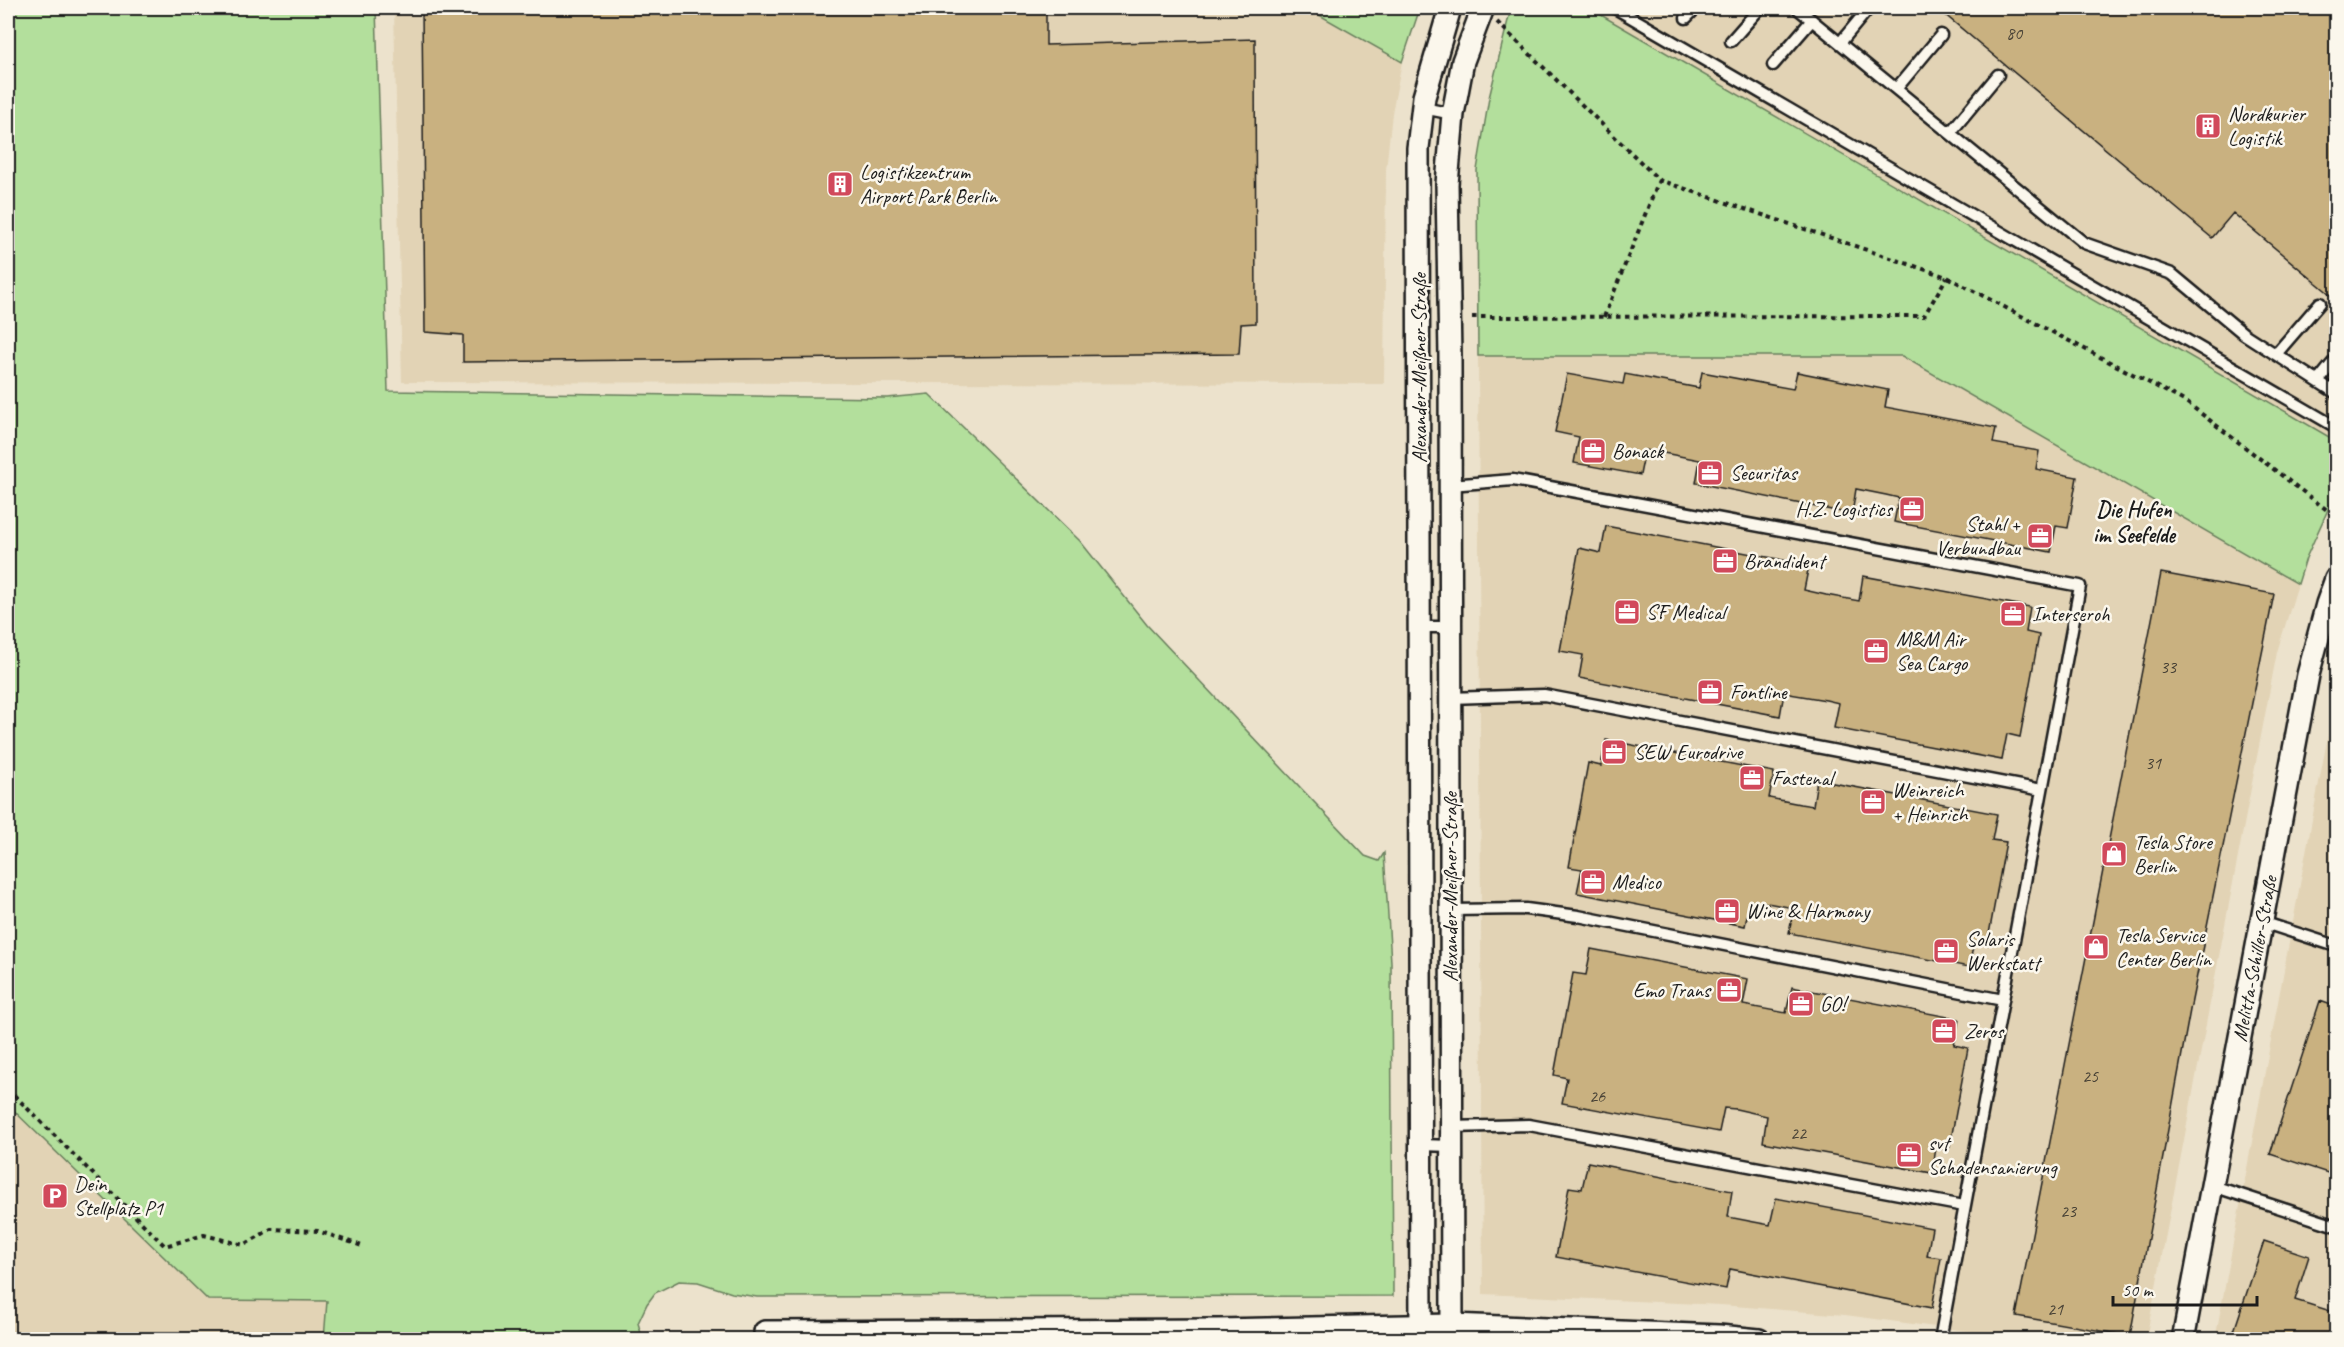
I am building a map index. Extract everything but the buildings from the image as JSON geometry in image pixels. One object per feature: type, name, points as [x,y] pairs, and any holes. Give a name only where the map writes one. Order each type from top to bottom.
[{"type":"street","name":"Alexander-Meißner-Straße","points":[[1421,1332],[1418,148],[1423,108],[1436,52],[1450,8]]},
{"type":"street","name":"Alexander-Meißner-Straße","points":[[1452,1332],[1447,184],[1453,114],[1463,61],[1483,8]]},
{"type":"street","name":"Melitta-Schiller-Straße","points":[[2184,1340],[2308,675],[2327,604],[2337,579]]},
{"type":"street","points":[[765,1332],[1207,1330],[1707,1335],[1759,1340]]},
{"type":"lane","points":[[1615,8],[2337,427]]},
{"type":"lane","points":[[1686,18],[1696,8]]},
{"type":"lane","points":[[1731,41],[1760,8]]},
{"type":"lane","points":[[1797,8],[2084,243],[2172,274],[2244,334],[2337,393]]},
{"type":"lane","points":[[1840,43],[1869,8]]},
{"type":"lane","points":[[1773,65],[1812,20]]},
{"type":"lane","points":[[1896,89],[1941,35]]},
{"type":"lane","points":[[1950,133],[1998,75]]},
{"type":"lane","points":[[1423,108],[1453,114]]},
{"type":"lane","points":[[2276,354],[2320,303]]},
{"type":"lane","points":[[2318,381],[2337,359]]},
{"type":"lane","points":[[1450,485],[1514,480],[2080,586],[1940,1340]]},
{"type":"lane","points":[[1420,627],[1449,627]]},
{"type":"lane","points":[[1450,698],[1544,695],[2042,790]]},
{"type":"lane","points":[[1450,910],[1526,909],[1578,916],[2003,1000]]},
{"type":"lane","points":[[2262,922],[2337,946]]},
{"type":"lane","points":[[1421,1145],[1451,1136],[1529,1125],[1964,1206]]},
{"type":"lane","points":[[2212,1186],[2337,1226]]},
{"type":"path","points":[[1516,38],[1659,180],[1947,277],[2186,402],[2337,516]]},
{"type":"path","points":[[1604,317],[1659,180]]},
{"type":"path","points":[[1472,317],[1924,316],[1947,277]]},
{"type":"path","points":[[8,1089],[165,1246],[204,1235],[244,1245],[271,1229],[318,1231],[365,1247]]},
{"type":"shaded area","name":"Logistikzentrum Airport Park Berlin","points":[[394,8],[1307,8],[1402,62],[1392,113],[1386,170],[1384,384],[402,382]]},
{"type":"shaded area","points":[[1589,8],[2336,8],[2336,441]]},
{"type":"shaded area","points":[[1478,356],[1902,356],[2298,584],[2277,652],[2146,1339],[2026,1339],[1845,1315],[1721,1305],[1483,1294]]},
{"type":"shaded area","points":[[2336,697],[2336,1339],[2215,1340],[2323,761]]},
{"type":"shaded area","name":"Dein Stellplatz P1","points":[[8,1105],[208,1300],[327,1301],[324,1339],[8,1339]]},
{"type":"green space","points":[[8,8],[376,8],[388,391],[887,398],[929,394],[1080,541],[1147,625],[1365,856],[1379,861],[1384,853],[1391,962],[1393,1296],[757,1297],[732,1293],[698,1282],[679,1281],[655,1293],[647,1304],[638,1323],[643,1340],[324,1339],[327,1301],[208,1300],[8,1105]]},
{"type":"green space","points":[[1307,8],[1420,8],[1402,62]]},
{"type":"green space","points":[[1511,8],[1589,8],[2336,441],[2336,492],[2306,558],[2298,584],[1902,356],[1478,356],[1477,170],[1489,98]]},
{"type":"place","name":"Nordkurier Logistik","points":[[2208,126]]},
{"type":"place","name":"Logistikzentrum Airport Park Berlin","points":[[840,184]]},
{"type":"place","name":"Bonack","points":[[1593,451]]},
{"type":"place","name":"Securitas","points":[[1710,473]]},
{"type":"place","name":"H.Z. Logistics","points":[[1912,509]]},
{"type":"place","name":"Stahl + Verbundbau","points":[[2040,536]]},
{"type":"place","name":"Brandident","points":[[1725,561]]},
{"type":"place","name":"SF Medical","points":[[1627,612]]},
{"type":"place","name":"Interseroh","points":[[2013,614]]},
{"type":"place","name":"M&M Air Sea Cargo","points":[[1876,651]]},
{"type":"place","name":"Fontline","points":[[1710,692]]},
{"type":"place","name":"SEW Eurodrive","points":[[1614,752]]},
{"type":"place","name":"Fastenal","points":[[1752,778]]},
{"type":"place","name":"Weinreich + Heinrich","points":[[1873,802]]},
{"type":"place","name":"Tesla Store Berlin","points":[[2114,854]]},
{"type":"place","name":"Medico","points":[[1593,882]]},
{"type":"place","name":"Wine & Harmony","points":[[1727,911]]},
{"type":"place","name":"Tesla Service Center Berlin","points":[[2096,947]]},
{"type":"place","name":"Solaris Werkstatt","points":[[1946,951]]},
{"type":"place","name":"Emo Trans","points":[[1729,990]]},
{"type":"place","name":"GO!","points":[[1801,1004]]},
{"type":"place","name":"Zeros","points":[[1944,1031]]},
{"type":"place","name":"svt Schadensanierung","points":[[1909,1155]]},
{"type":"place","name":"Dein Stellplatz P1","points":[[55,1196]]},
{"type":"district","name":"Die Hufen im Seefelde","points":[[2134,522]]}]
